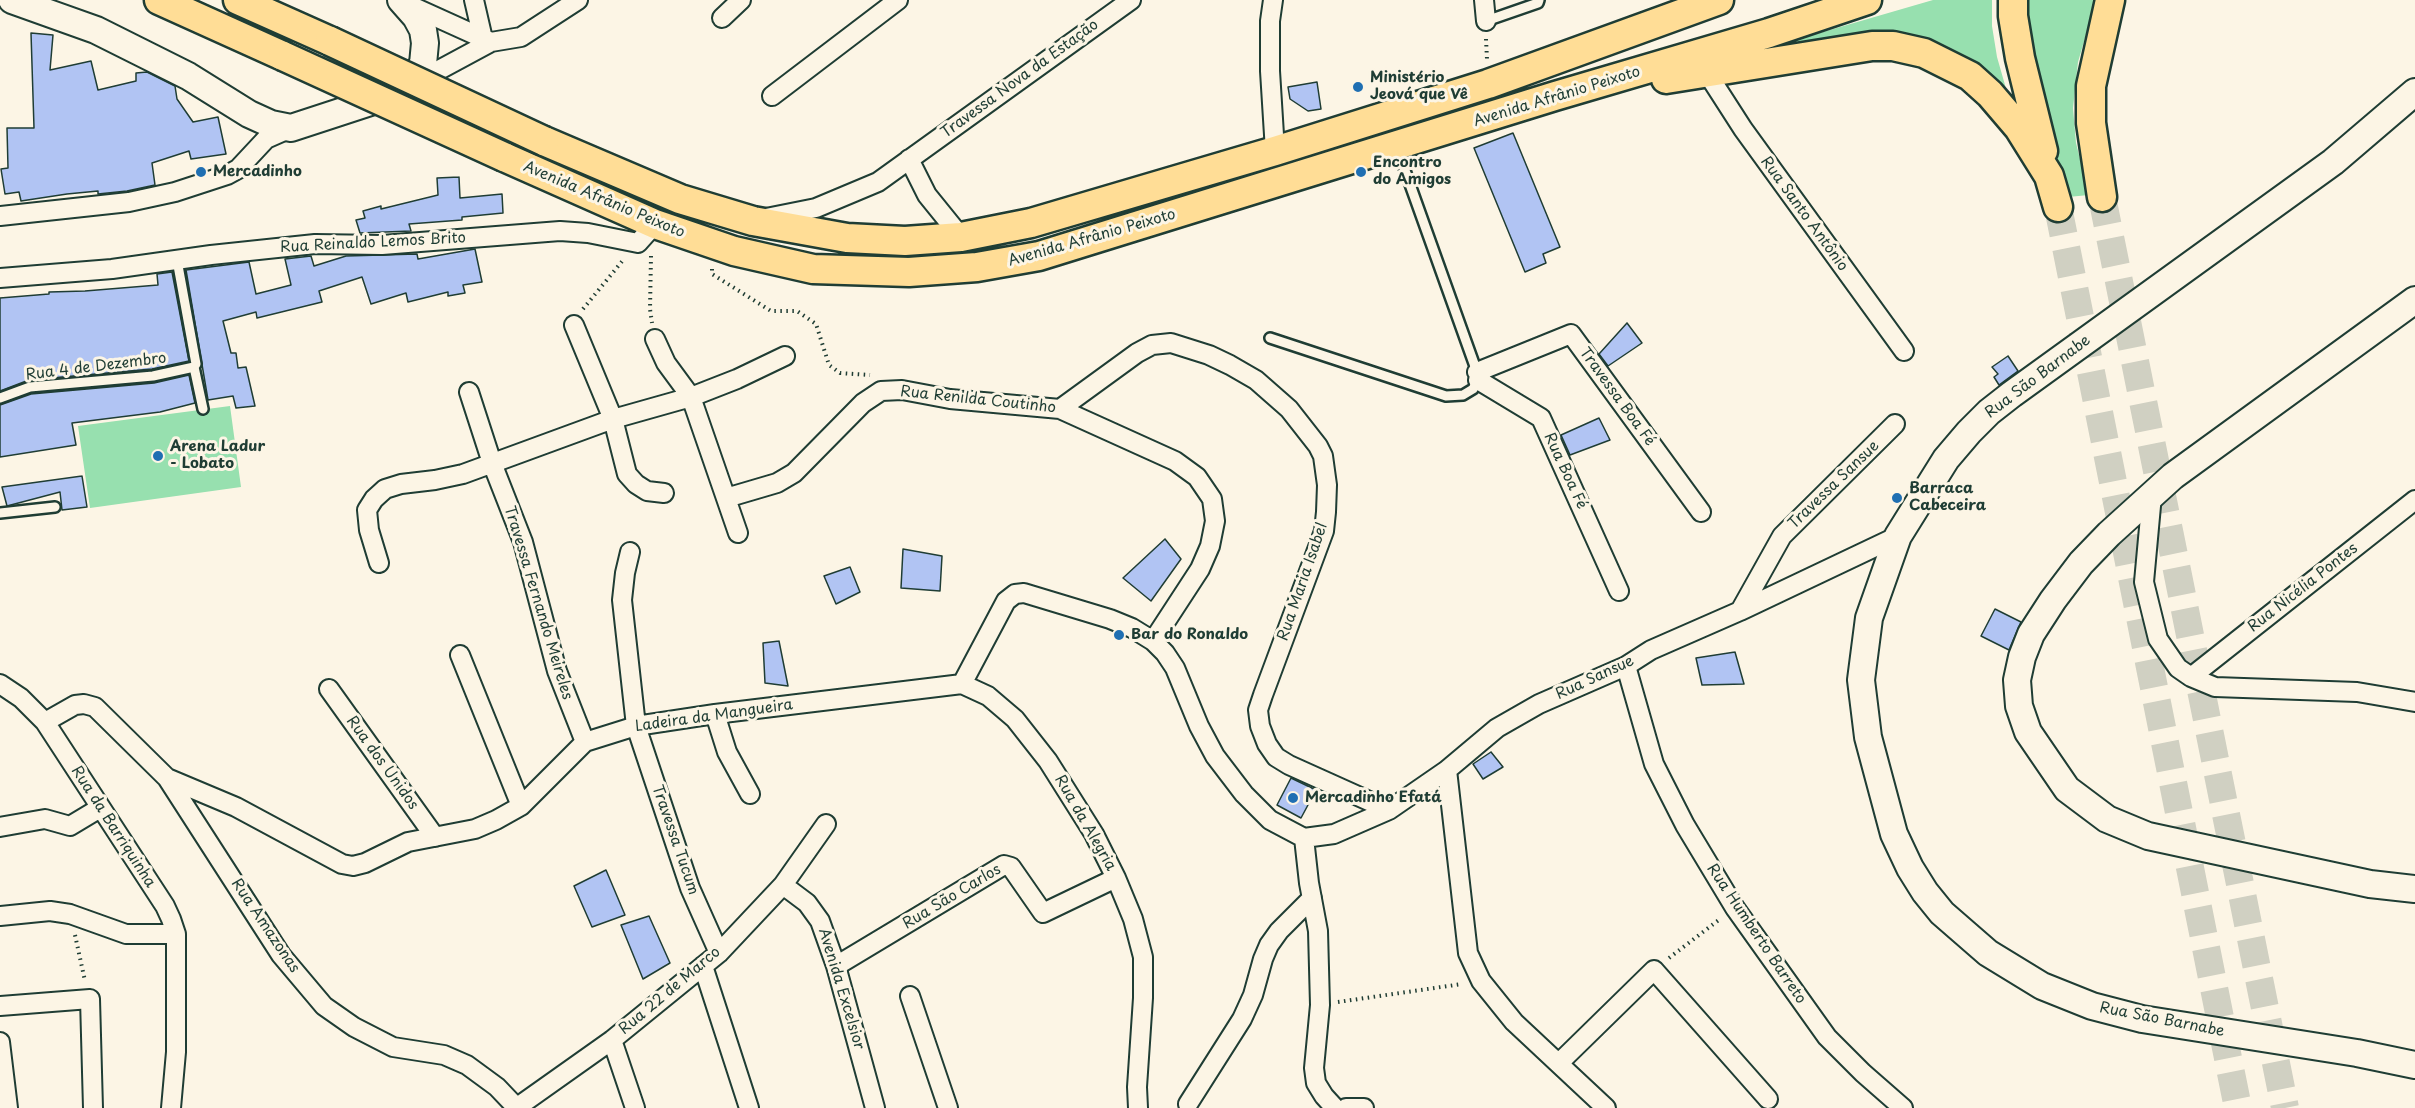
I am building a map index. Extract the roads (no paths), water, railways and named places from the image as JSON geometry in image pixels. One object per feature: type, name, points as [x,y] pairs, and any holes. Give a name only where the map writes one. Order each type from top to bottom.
[{"type":"main road","name":"Avenida Afrânio Peixoto","points":[[159,0],[504,157],[646,234],[712,244],[813,269],[909,272],[1008,263],[1039,256],[1555,96],[1748,40],[1867,0]]},
{"type":"main road","name":"Avenida Afrânio Peixoto","points":[[238,0],[544,141],[680,199],[753,221],[847,238],[905,241],[961,237],[1031,223],[1275,151],[1488,84],[1701,4]]},
{"type":"main road","points":[[2090,0],[2094,70]]},
{"type":"main road","points":[[2102,197],[2091,123],[2091,86],[2110,0]]},
{"type":"main road","points":[[2013,8],[2020,58],[2058,207]]},
{"type":"main road","points":[[1555,96],[1872,46],[1893,46],[1924,53],[1970,76],[1990,94],[2019,128],[2049,176]]},
{"type":"street","points":[[12,0],[96,30],[188,76],[249,114],[291,128]]},
{"type":"street","points":[[474,0],[487,41]]},
{"type":"street","points":[[0,216],[129,202],[175,192],[227,175],[238,170],[257,148],[274,134],[394,94],[487,41],[521,37],[579,0]]},
{"type":"street","points":[[722,18],[741,0]]},
{"type":"street","points":[[772,96],[898,0]]},
{"type":"street","name":"Travessa Nova da Estação","points":[[753,221],[816,208],[878,182],[1131,0]]},
{"type":"street","points":[[1273,0],[1270,21],[1270,70],[1275,151]]},
{"type":"street","points":[[1484,0],[1486,21]]},
{"type":"street","points":[[403,2],[487,41]]},
{"type":"street","points":[[394,94],[411,80],[423,64],[425,53],[423,30],[403,2]]},
{"type":"street","name":"Rua Santo Antônio","points":[[1707,73],[1743,129],[1904,351]]},
{"type":"street","name":"Rua São Barnabe","points":[[2415,92],[2333,162],[1989,412],[1946,459],[1898,536],[1869,618],[1861,680],[1864,711],[1875,769],[1894,834],[1910,868],[1942,913],[1964,934],[2014,970],[2050,989],[2092,1006],[2142,1019],[2357,1053],[2415,1065]]},
{"type":"street","points":[[249,114],[256,134],[257,148]]},
{"type":"street","points":[[909,159],[927,195],[961,237]]},
{"type":"street","name":"Rua Reinaldo Lemos Brito","points":[[0,278],[112,269],[315,244],[382,245],[560,231],[646,234]]},
{"type":"street","points":[[2415,300],[2174,476],[2109,534],[2081,563],[2031,634],[2022,657],[2017,680],[2019,706],[2028,732],[2067,789],[2107,819],[2148,836],[2370,884],[2415,889]]},
{"type":"street","points":[[574,325],[613,419],[627,474],[647,491],[664,493]]},
{"type":"street","name":"Travessa Boa Fé","points":[[1478,376],[1571,334],[1701,512]]},
{"type":"street","points":[[655,339],[666,363],[691,397],[738,533]]},
{"type":"street","name":"Rua Maria Isabel","points":[[1060,409],[1137,353],[1152,345],[1171,344],[1230,364],[1256,380],[1289,409],[1318,446],[1323,456],[1327,486],[1326,512],[1324,531],[1258,710],[1260,726],[1267,744],[1276,757],[1389,810]]},
{"type":"street","points":[[379,563],[369,530],[367,510],[374,499],[385,489],[401,484],[444,478],[613,419],[691,397],[737,379],[785,356]]},
{"type":"street","name":"Rua Boa Fé","points":[[1478,376],[1541,418],[1619,591]]},
{"type":"street","name":"Rua Renilda Coutinho","points":[[726,498],[777,483],[794,473],[863,403],[878,383],[950,399],[1060,409],[1174,461],[1197,477],[1212,499],[1215,521],[1210,546],[1200,569],[1153,641]]},
{"type":"street","name":"Travessa Fernando Meireles","points":[[469,392],[492,463],[523,542],[557,671],[585,742]]},
{"type":"street","name":"Travessa Sansue","points":[[1740,611],[1782,536],[1895,424]]},
{"type":"street","points":[[2152,495],[2144,582],[2158,639],[2178,668],[2191,677],[2215,687],[2357,692],[2415,702]]},
{"type":"street","name":"Rua Nicélia Pontes","points":[[2191,677],[2415,500]]},
{"type":"street","name":"Rua Sansue","points":[[1304,838],[1334,834],[1389,810],[1447,771],[1497,728],[1539,704],[1626,666],[1652,650],[1898,536]]},
{"type":"street","name":"Travessa Tucum","points":[[630,552],[622,600],[636,726],[690,888],[719,953]]},
{"type":"street","points":[[962,684],[1006,601],[1015,594],[1024,592],[1110,619],[1132,628],[1153,641],[1175,668],[1199,726],[1215,756],[1244,794],[1270,820],[1304,838],[1318,931],[1320,1005],[1314,1068],[1316,1083],[1335,1108]]},
{"type":"street","points":[[460,655],[520,806]]},
{"type":"street","name":"Rua Humberto Barreto","points":[[1626,666],[1654,764],[1685,825],[1735,908],[1827,1037],[1903,1108]]},
{"type":"street","name":"Rua da Barriquinha","points":[[0,684],[21,698],[45,722],[165,906],[176,934]]},
{"type":"street","name":"Ladeira da Mangueira","points":[[167,778],[236,807],[342,864],[353,866],[365,863],[408,842],[476,829],[496,820],[520,806],[585,742],[636,726],[715,714],[962,684]]},
{"type":"street","name":"Rua da Alegria","points":[[962,684],[988,696],[1015,719],[1054,770],[1094,834],[1116,878],[1133,919],[1143,957],[1138,1108]]},
{"type":"street","name":"Rua dos Unidos","points":[[329,689],[435,837]]},
{"type":"street","points":[[45,722],[75,705],[84,704],[95,707],[167,778]]},
{"type":"street","points":[[715,714],[727,752],[750,794]]},
{"type":"street","points":[[1447,771],[1468,953],[1481,981],[1514,1022],[1606,1108]]},
{"type":"street","name":"Rua Amazonas","points":[[167,778],[281,955],[324,1005],[354,1027],[393,1047],[444,1055],[467,1065],[497,1087],[517,1108]]},
{"type":"street","points":[[0,827],[45,819],[70,826],[100,808]]},
{"type":"street","name":"Rua 22 de Marco","points":[[517,1108],[612,1040],[719,953],[783,885],[826,824]]},
{"type":"street","name":"Rua São Carlos","points":[[836,966],[1004,866],[1011,867],[1043,913],[1116,878]]},
{"type":"street","name":"Avenida Excelsior","points":[[783,885],[807,903],[820,921],[836,966],[875,1108]]},
{"type":"street","points":[[1188,1104],[1242,1019],[1253,995],[1269,945],[1279,931],[1312,898]]},
{"type":"street","points":[[0,916],[50,911],[70,914],[126,934],[176,934],[176,1052],[171,1108]]},
{"type":"street","points":[[704,966],[749,1108]]},
{"type":"street","points":[[1559,1063],[1654,970],[1768,1099]]},
{"type":"street","points":[[910,996],[948,1108]]},
{"type":"street","points":[[0,1006],[90,999],[93,1108]]},
{"type":"street","points":[[612,1040],[635,1108]]},
{"type":"street","points":[[0,1042],[8,1108]]},
{"type":"street","points":[[1346,1108],[1364,1108]]},
{"type":"lane","points":[[1486,21],[1538,3],[1539,0]]},
{"type":"lane","points":[[1270,338],[1446,396],[1463,396],[1473,389],[1478,376],[1396,146]]},
{"type":"lane","points":[[177,260],[203,409]]},
{"type":"lane","name":"Rua 4 de Dezembro","points":[[0,398],[30,387],[153,376],[194,367]]},
{"type":"lane","points":[[0,513],[56,507]]},
{"type":"tunnel","points":[[2102,197],[2285,1108]]},
{"type":"tunnel","points":[[2058,207],[2238,1108]]},
{"type":"place","name":"Ministério Jeová que Vê","points":[[1358,87]]},
{"type":"place","name":"Mercadinho","points":[[201,172]]},
{"type":"place","name":"Encontro do Amigos","points":[[1361,172]]},
{"type":"place","name":"Arena Ladur - Lobato","points":[[158,456]]},
{"type":"place","name":"Barraca Cabeceira","points":[[1897,498]]},
{"type":"place","name":"Bar do Ronaldo","points":[[1119,635]]},
{"type":"place","name":"Mercadinho Efatá","points":[[1293,798]]}]
